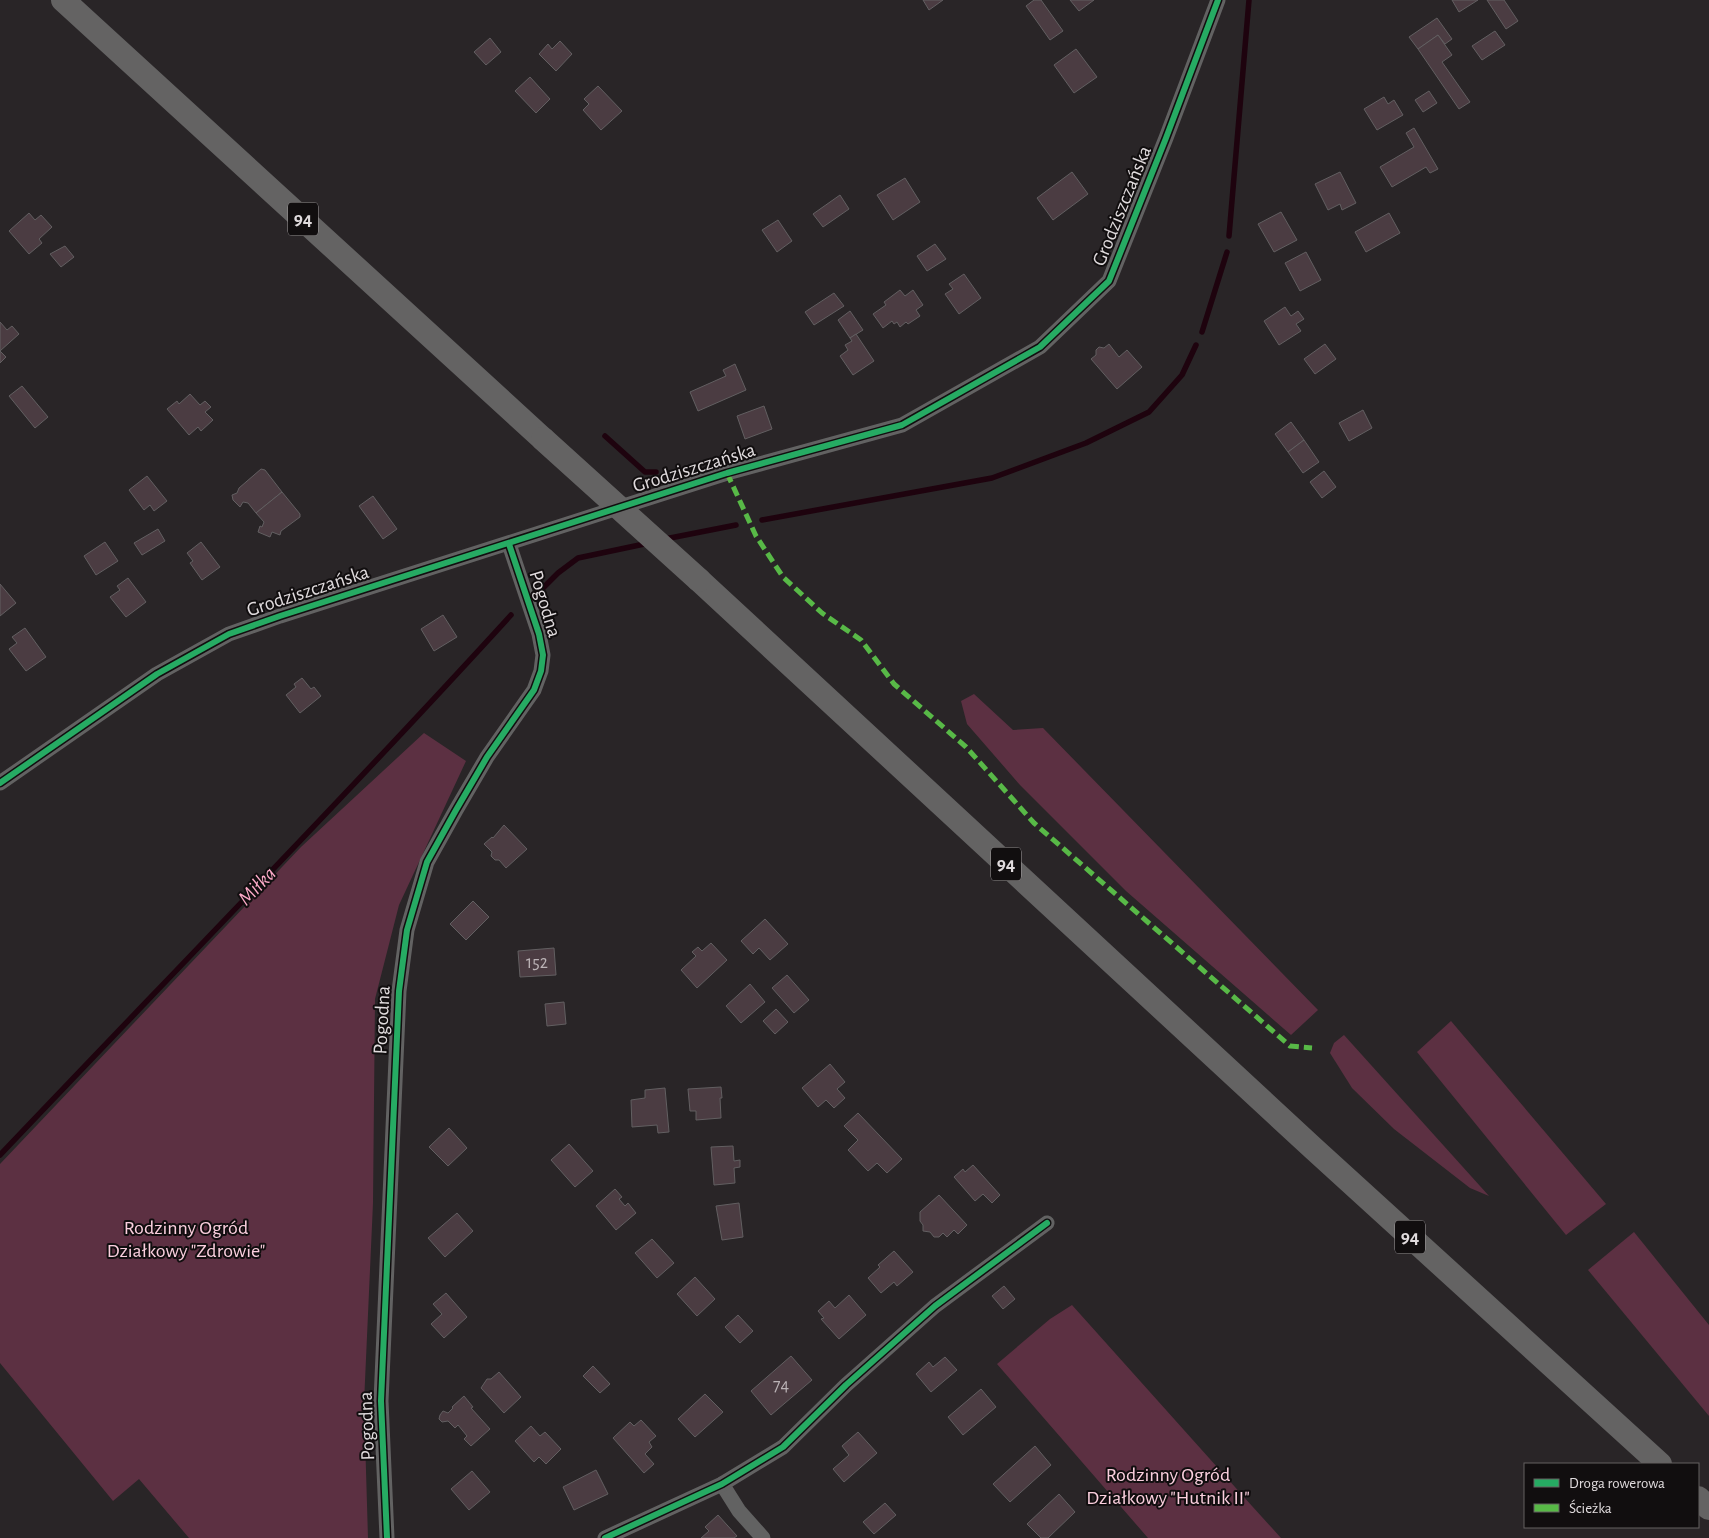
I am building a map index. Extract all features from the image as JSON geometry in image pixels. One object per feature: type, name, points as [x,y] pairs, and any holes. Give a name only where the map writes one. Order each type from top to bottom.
[{"type":"main road","name":"94","points":[[63,0],[699,580],[1314,1149],[1659,1463]]},
{"type":"main road","points":[[1699,1499],[1709,1508]]},
{"type":"street","name":"Grodziszczańska","points":[[0,783],[157,674],[229,634],[727,473],[902,425],[1040,347],[1109,281],[1218,0]]},
{"type":"street","name":"Pogodna","points":[[387,1538],[381,1401],[399,991],[407,930],[427,862],[487,757],[534,690],[541,671],[543,655],[539,634],[509,544]]},
{"type":"street","points":[[605,1538],[722,1484],[783,1447],[846,1385],[936,1306],[1047,1223]]},
{"type":"street","points":[[722,1484],[739,1511],[763,1538]]},
{"type":"green space","points":[[974,694],[1013,730],[1043,728],[1318,1010],[1291,1035],[1126,891],[1020,785],[967,724],[961,701]]},
{"type":"green space","name":"Rodzinny Ogród Działkowy \"Zdrowie\"","points":[[424,733],[466,761],[399,905],[375,999],[373,1203],[364,1403],[368,1538],[189,1538],[139,1479],[113,1501],[0,1363],[0,1164],[301,847]]},
{"type":"green space","points":[[1451,1021],[1606,1204],[1566,1235],[1417,1052]]},
{"type":"green space","points":[[1344,1035],[1489,1196],[1470,1188],[1394,1129],[1352,1088],[1330,1053],[1334,1043]]},
{"type":"green space","points":[[1634,1232],[1709,1325],[1709,1416],[1588,1270]]},
{"type":"green space","name":"Rodzinny Ogród Działkowy \"Hutnik II\"","points":[[1072,1305],[1281,1538],[1148,1538],[997,1364],[1050,1319]]},
{"type":"building","points":[[923,0],[943,0],[929,10]]},
{"type":"building","points":[[1034,0],[1041,0],[1063,31],[1050,40],[1026,6]]},
{"type":"building","points":[[1070,0],[1094,0],[1079,11]]},
{"type":"building","points":[[1452,0],[1478,0],[1459,12]]},
{"type":"building","points":[[1487,0],[1504,0],[1518,21],[1506,29]]},
{"type":"building","points":[[1437,18],[1452,39],[1445,44],[1438,35],[1418,49],[1409,37]]},
{"type":"building","points":[[1495,31],[1505,45],[1482,60],[1472,46]]},
{"type":"building","points":[[1438,35],[1452,55],[1442,62],[1470,102],[1459,109],[1418,49]]},
{"type":"building","points":[[490,38],[501,52],[486,65],[474,52]]},
{"type":"building","points":[[560,41],[572,54],[556,71],[539,54],[548,44],[552,49]]},
{"type":"building","points":[[1076,49],[1097,77],[1074,93],[1054,65]]},
{"type":"building","points":[[530,77],[550,99],[536,113],[515,91]]},
{"type":"building","points":[[598,86],[622,111],[601,130],[583,110],[589,104],[584,99]]},
{"type":"building","points":[[1429,91],[1437,103],[1423,112],[1415,100]]},
{"type":"building","points":[[1384,97],[1388,104],[1394,100],[1403,115],[1377,130],[1364,109]]},
{"type":"building","points":[[1414,128],[1438,169],[1430,173],[1426,167],[1392,187],[1380,167],[1414,147],[1406,133]]},
{"type":"building","points":[[1072,172],[1088,194],[1053,220],[1037,198]]},
{"type":"building","points":[[1340,172],[1356,203],[1342,210],[1340,204],[1328,210],[1315,184]]},
{"type":"building","points":[[905,178],[920,202],[893,220],[877,195]]},
{"type":"building","points":[[840,195],[849,209],[823,227],[813,214]]},
{"type":"building","points":[[1281,212],[1297,240],[1274,252],[1258,224]]},
{"type":"building","points":[[29,213],[35,220],[41,215],[52,227],[39,239],[42,243],[29,254],[9,231]]},
{"type":"building","points":[[1389,213],[1400,233],[1366,252],[1355,232]]},
{"type":"building","points":[[778,220],[792,241],[777,252],[762,230]]},
{"type":"building","points":[[935,244],[946,259],[927,271],[917,256]]},
{"type":"building","points":[[65,246],[74,257],[61,267],[50,254]]},
{"type":"building","points":[[1306,252],[1321,280],[1300,291],[1285,263]]},
{"type":"building","points":[[964,274],[981,298],[959,314],[945,294],[953,289],[949,284]]},
{"type":"building","points":[[900,290],[905,296],[913,290],[923,305],[916,310],[920,316],[900,327],[897,322],[894,324],[892,321],[883,328],[873,314],[886,305],[884,302]]},
{"type":"building","points":[[834,293],[844,306],[814,325],[805,312]]},
{"type":"building","points":[[1285,307],[1291,316],[1298,311],[1304,319],[1296,324],[1301,331],[1279,345],[1264,321]]},
{"type":"building","points":[[850,311],[863,330],[850,338],[838,320]]},
{"type":"building","points":[[0,322],[7,330],[12,326],[19,334],[0,351]]},
{"type":"building","points":[[856,334],[874,361],[853,375],[840,356],[848,350],[845,345],[852,341],[850,338]]},
{"type":"building","points":[[1109,344],[1119,357],[1127,350],[1142,367],[1117,389],[1091,359],[1096,355],[1096,350],[1099,347],[1104,348]]},
{"type":"building","points":[[1325,344],[1336,359],[1315,374],[1304,359]]},
{"type":"building","points":[[0,351],[6,357],[0,363]]},
{"type":"building","points":[[735,364],[746,390],[698,411],[690,392],[726,376],[723,370]]},
{"type":"building","points":[[22,386],[48,417],[35,428],[9,396]]},
{"type":"building","points":[[190,394],[200,405],[205,401],[211,407],[205,412],[213,420],[201,431],[198,427],[189,435],[167,409],[177,401],[179,404]]},
{"type":"building","points":[[764,406],[772,429],[745,439],[737,416]]},
{"type":"building","points":[[1363,410],[1372,428],[1349,441],[1339,423]]},
{"type":"building","points":[[1291,422],[1304,440],[1288,452],[1275,434]]},
{"type":"building","points":[[1304,440],[1319,462],[1303,473],[1288,452]]},
{"type":"building","points":[[261,469],[265,470],[282,492],[256,513],[248,503],[243,502],[240,507],[233,500],[232,495],[237,493],[239,488]]},
{"type":"building","points":[[1324,471],[1336,487],[1322,498],[1310,482]]},
{"type":"building","points":[[147,476],[167,501],[154,511],[150,505],[144,510],[129,490]]},
{"type":"building","points":[[282,492],[300,514],[300,517],[281,531],[280,535],[272,532],[270,537],[258,532],[264,522],[256,513]]},
{"type":"building","points":[[373,496],[397,529],[383,539],[359,506]]},
{"type":"building","points":[[158,529],[165,541],[142,555],[134,543]]},
{"type":"building","points":[[105,542],[118,561],[96,575],[84,556]]},
{"type":"building","points":[[201,542],[220,567],[202,580],[190,563],[193,561],[187,553]]},
{"type":"building","points":[[128,578],[146,602],[126,617],[110,597],[120,590],[117,586]]},
{"type":"building","points":[[0,584],[16,603],[0,616]]},
{"type":"building","points":[[443,615],[457,637],[434,651],[421,629]]},
{"type":"building","points":[[25,628],[46,657],[26,671],[9,649],[17,643],[12,637]]},
{"type":"building","points":[[302,678],[311,689],[314,687],[321,696],[300,713],[286,695],[296,687],[294,684]]},
{"type":"building","points":[[504,825],[527,849],[506,868],[499,860],[495,860],[491,856],[492,852],[484,844],[493,838]]},
{"type":"building","points":[[473,901],[489,917],[466,940],[450,924]]},
{"type":"building","points":[[765,919],[788,944],[770,960],[759,948],[753,954],[741,941]]},
{"type":"building","points":[[711,943],[727,960],[697,988],[681,970],[696,956],[692,952],[698,947],[702,951]]},
{"type":"building","points":[[554,948],[556,975],[520,977],[518,951]]},
{"type":"building","points":[[787,975],[809,1000],[794,1013],[772,988]]},
{"type":"building","points":[[750,984],[765,1002],[741,1023],[726,1006]]},
{"type":"building","points":[[564,1002],[566,1024],[547,1026],[545,1004]]},
{"type":"building","points":[[776,1009],[788,1022],[775,1034],[763,1021]]},
{"type":"building","points":[[830,1064],[845,1082],[837,1089],[845,1098],[834,1108],[826,1100],[818,1107],[802,1088]]},
{"type":"building","points":[[721,1087],[721,1118],[696,1120],[696,1111],[690,1111],[688,1089]]},
{"type":"building","points":[[665,1088],[669,1132],[658,1133],[657,1125],[632,1127],[631,1100],[645,1098],[645,1090]]},
{"type":"building","points":[[858,1113],[902,1159],[887,1173],[877,1163],[868,1171],[848,1150],[858,1140],[844,1126]]},
{"type":"building","points":[[449,1128],[467,1148],[448,1166],[429,1147]]},
{"type":"building","points":[[569,1144],[593,1171],[575,1187],[551,1160]]},
{"type":"building","points":[[733,1146],[734,1161],[740,1160],[740,1167],[734,1168],[735,1183],[714,1185],[711,1147]]},
{"type":"building","points":[[973,1165],[1000,1195],[992,1203],[983,1194],[975,1201],[954,1177],[963,1169],[965,1172]]},
{"type":"building","points":[[615,1189],[622,1197],[619,1199],[625,1206],[628,1203],[636,1213],[616,1230],[596,1206]]},
{"type":"building","points":[[939,1195],[967,1225],[958,1234],[954,1230],[947,1237],[943,1233],[939,1237],[934,1237],[930,1232],[923,1231],[920,1212]]},
{"type":"building","points":[[739,1203],[743,1237],[722,1240],[716,1206]]},
{"type":"building","points":[[457,1213],[473,1231],[445,1257],[428,1238]]},
{"type":"building","points":[[652,1239],[674,1263],[657,1278],[635,1253]]},
{"type":"building","points":[[894,1251],[913,1272],[897,1286],[894,1282],[881,1293],[868,1278],[880,1267],[878,1265]]},
{"type":"building","points":[[695,1277],[715,1299],[697,1316],[677,1294]]},
{"type":"building","points":[[1004,1286],[1015,1299],[1003,1309],[992,1296]]},
{"type":"building","points":[[446,1293],[467,1317],[444,1338],[431,1324],[442,1314],[433,1304]]},
{"type":"building","points":[[849,1295],[866,1315],[839,1339],[821,1319],[824,1318],[818,1311],[829,1301],[835,1308]]},
{"type":"building","points":[[738,1315],[753,1331],[740,1343],[725,1327]]},
{"type":"building","points":[[791,1356],[812,1380],[771,1415],[751,1391]]},
{"type":"building","points":[[945,1357],[957,1370],[931,1392],[916,1374],[929,1362],[933,1367]]},
{"type":"building","points":[[593,1366],[610,1384],[600,1393],[583,1376]]},
{"type":"building","points":[[499,1372],[521,1397],[504,1413],[481,1388],[487,1379],[491,1379]]},
{"type":"building","points":[[981,1389],[996,1407],[963,1435],[948,1417]]},
{"type":"building","points":[[705,1394],[723,1412],[695,1437],[678,1419]]},
{"type":"building","points":[[464,1396],[473,1407],[471,1408],[490,1429],[471,1446],[464,1439],[467,1436],[458,1425],[455,1428],[448,1421],[442,1422],[439,1419],[443,1411],[448,1413]]},
{"type":"building","points":[[641,1420],[656,1436],[649,1442],[652,1447],[645,1454],[654,1464],[644,1473],[613,1438],[630,1422],[634,1426]]},
{"type":"building","points":[[531,1426],[540,1436],[545,1432],[561,1449],[546,1464],[539,1457],[534,1462],[515,1441]]},
{"type":"building","points":[[858,1432],[877,1453],[844,1482],[833,1469],[849,1455],[842,1446]]},
{"type":"building","points":[[1035,1446],[1051,1465],[1010,1502],[993,1484]]},
{"type":"building","points":[[596,1470],[608,1494],[574,1510],[563,1487]]},
{"type":"building","points":[[472,1471],[490,1492],[469,1510],[451,1489]]},
{"type":"building","points":[[1059,1494],[1075,1512],[1048,1538],[1041,1538],[1027,1524]]},
{"type":"building","points":[[885,1503],[896,1515],[874,1534],[863,1522]]},
{"type":"building","points":[[718,1515],[737,1536],[734,1538],[701,1538],[709,1531],[705,1527]]},
{"type":"waterway","points":[[1229,236],[1249,0]]},
{"type":"waterway","points":[[1202,332],[1227,252]]},
{"type":"waterway","points":[[762,520],[992,478],[1086,443],[1149,412],[1182,375],[1196,345]]},
{"type":"waterway","points":[[605,436],[645,472],[656,472]]},
{"type":"waterway","points":[[665,539],[736,525]]},
{"type":"waterway","points":[[540,591],[558,573],[578,558],[649,543]]},
{"type":"waterway","name":"Miłka","points":[[0,1155],[321,819],[511,615]]},
{"type":"marked path","points":[[727,473],[756,536],[783,577],[822,613],[861,640],[894,684],[966,747],[1034,823],[1290,1046],[1312,1048]]},
{"type":"cycle path","points":[[0,783],[157,674],[229,634],[727,473],[902,425],[1040,347],[1109,281],[1218,0]]},
{"type":"cycle path","points":[[387,1538],[381,1401],[399,991],[407,930],[427,862],[487,757],[534,690],[541,671],[543,655],[539,634],[509,544]]},
{"type":"cycle path","points":[[605,1538],[722,1484],[783,1447],[846,1385],[935,1306],[1047,1223]]}]
